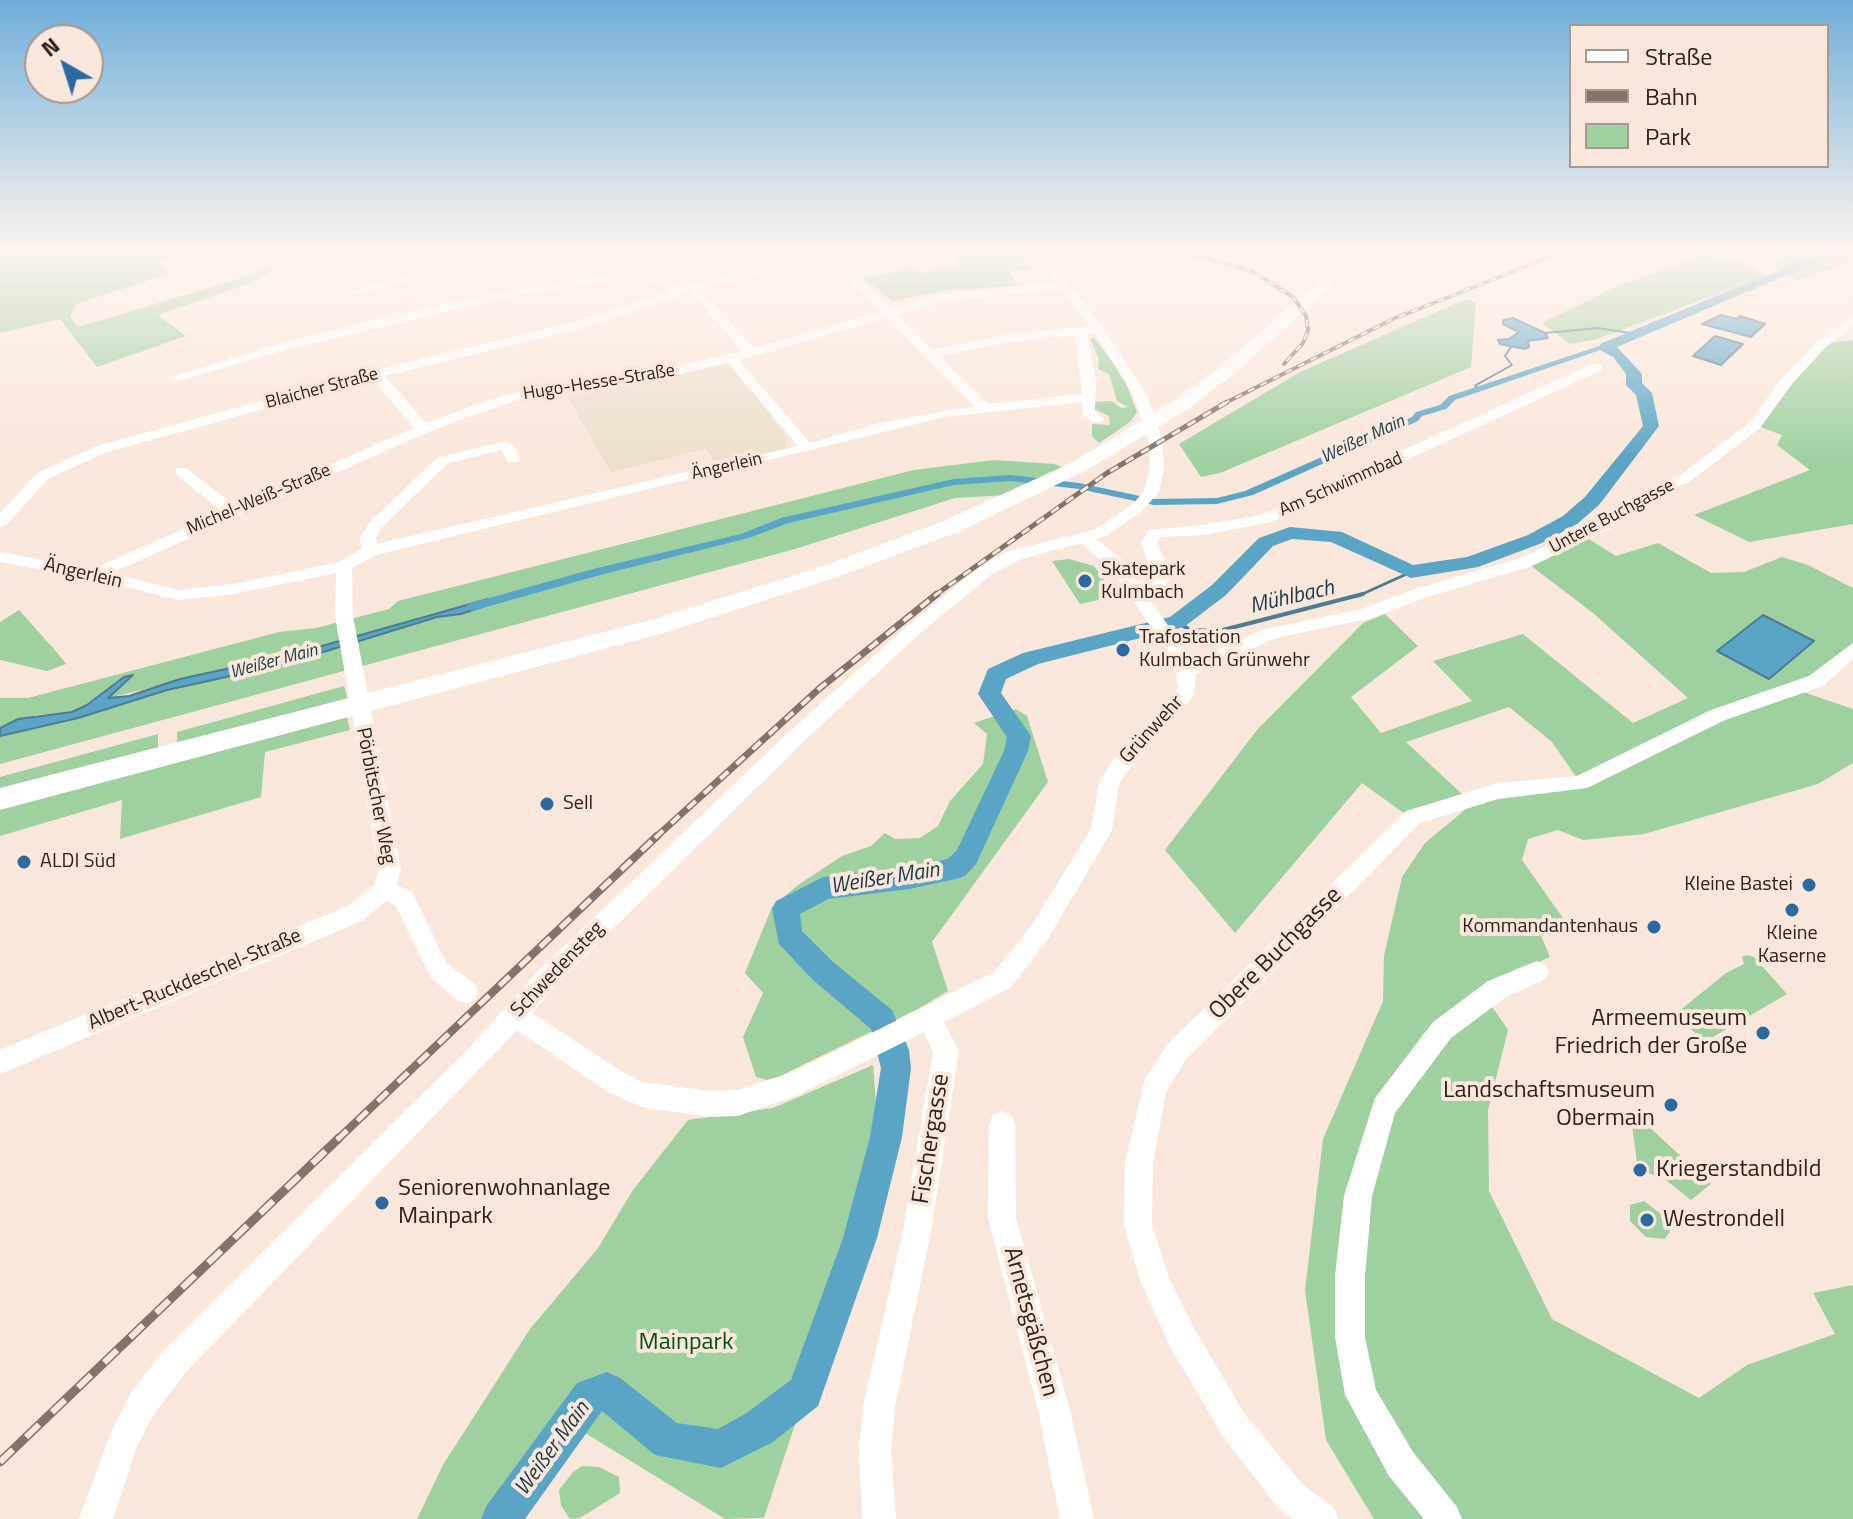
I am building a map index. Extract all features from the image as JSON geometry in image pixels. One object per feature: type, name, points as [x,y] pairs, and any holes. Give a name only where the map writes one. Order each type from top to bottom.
[{"type":"highway","points":[[0,799],[373,702],[744,600],[889,550],[1010,501],[1080,466],[1181,405],[1283,320]]},
{"type":"street","points":[[175,378],[325,335],[396,320]]},
{"type":"street","name":"Blaicher Straße","points":[[0,522],[37,481],[92,453],[376,374],[593,320]]},
{"type":"street","points":[[718,320],[749,351]]},
{"type":"street","name":"Hugo-Hesse-Straße","points":[[423,429],[523,395],[731,358],[856,320]]},
{"type":"street","points":[[896,320],[984,408]]},
{"type":"street","name":"Schwedensteg","points":[[96,1519],[135,1417],[177,1359],[547,978],[735,795],[911,632],[986,570],[1015,555],[1093,535],[1117,524],[1151,492],[1157,469],[1155,438],[1140,395],[1090,320]]},
{"type":"street","name":"Untere Buchgasse","points":[[1271,633],[1366,614],[1418,594],[1526,562],[1605,525],[1654,491],[1684,479],[1755,425],[1787,381],[1822,344],[1853,320]]},
{"type":"street","points":[[932,354],[1009,338],[1097,329]]},
{"type":"street","points":[[1080,331],[1087,359],[1088,413],[1097,419]]},
{"type":"street","points":[[731,358],[807,448]]},
{"type":"street","name":"Am Schwimmbad","points":[[1133,592],[1154,586],[1162,580],[1162,571],[1149,543],[1154,533],[1204,530],[1265,519],[1597,367]]},
{"type":"street","points":[[376,374],[423,429]]},
{"type":"street","name":"Ängerlein","points":[[0,557],[95,574],[178,595],[234,589],[344,566],[370,551],[807,448],[879,427],[984,408],[1087,397]]},
{"type":"street","name":"Michel-Weiß-Straße","points":[[95,574],[423,429]]},
{"type":"street","points":[[370,551],[368,538],[375,526],[442,461],[506,445],[513,459]]},
{"type":"street","points":[[181,471],[232,512]]},
{"type":"street","points":[[1093,535],[1173,645],[1187,671]]},
{"type":"street","name":"Pörbitscher Weg","points":[[344,566],[344,616],[390,870],[384,890],[404,899],[439,971],[466,992]]},
{"type":"street","name":"Grünwehr","points":[[922,1023],[1002,980],[1040,932],[1101,830],[1109,784],[1117,769],[1183,697],[1187,671],[1271,633]]},
{"type":"street","name":"Obere Buchgasse","points":[[1321,1519],[1291,1497],[1233,1424],[1183,1339],[1156,1283],[1138,1225],[1139,1163],[1154,1088],[1176,1053],[1413,817],[1498,791],[1580,783],[1718,715],[1816,681],[1853,649]]},
{"type":"street","name":"Albert-Ruckdeschel-Straße","points":[[0,1062],[356,913],[384,890]]},
{"type":"street","points":[[1445,1519],[1401,1464],[1361,1395],[1350,1337],[1350,1276],[1358,1196],[1384,1107],[1442,1030],[1497,989],[1537,972]]},
{"type":"street","points":[[514,1015],[617,1083],[642,1094],[709,1104],[738,1103],[774,1093],[922,1023]]},
{"type":"street","name":"Fischergasse","points":[[879,1519],[875,1449],[879,1407],[917,1231],[946,1051],[922,1023]]},
{"type":"street","name":"Arnetsgäßchen","points":[[1002,1124],[1002,1218],[1054,1410],[1077,1519]]},
{"type":"shaded area","points":[[727,363],[733,365],[775,415],[771,417],[787,437],[784,450],[718,467],[706,449],[611,472],[563,389]]},
{"type":"green space","points":[[0,320],[56,320],[0,333]]},
{"type":"green space","points":[[61,320],[72,320],[78,327],[102,320],[165,320],[186,336],[97,367]]},
{"type":"green space","points":[[1419,320],[1475,320],[1471,367],[1220,473],[1201,477],[1179,444],[1300,372]]},
{"type":"green space","points":[[1548,320],[1648,320],[1594,340],[1570,344],[1542,323]]},
{"type":"green space","points":[[1094,337],[1124,378],[1137,412],[1130,422],[1099,443],[1092,436],[1092,424],[1110,425],[1109,416],[1094,409],[1093,402],[1112,401],[1121,408],[1128,407],[1117,401],[1109,374],[1098,369],[1099,359],[1090,339]]},
{"type":"green space","points":[[1853,340],[1853,524],[1749,542],[1694,515],[1810,470],[1777,445],[1782,435],[1755,425],[1822,344]]},
{"type":"green space","points":[[994,460],[1055,464],[1063,468],[1009,495],[955,498],[795,549],[0,764],[0,736],[5,734],[78,718],[181,686],[281,665],[437,617],[473,611],[485,606],[488,600],[290,655],[108,698],[131,676],[124,677],[87,705],[72,712],[36,715],[0,728],[0,698],[28,698],[279,632],[316,628],[389,609],[398,601],[914,470]]},
{"type":"green space","points":[[1584,536],[1616,556],[1658,543],[1711,573],[1744,572],[1782,557],[1808,565],[1853,588],[1853,649],[1797,690],[1853,709],[1853,763],[1818,784],[1644,834],[1583,840],[1558,830],[1528,839],[1522,860],[1565,921],[1540,933],[1550,957],[1480,989],[1508,1030],[1488,1110],[1489,1191],[1552,1319],[1699,1398],[1747,1365],[1835,1334],[1813,1293],[1853,1285],[1853,1519],[1374,1519],[1326,1440],[1305,1290],[1323,1139],[1383,1001],[1384,956],[1402,877],[1425,843],[1478,799],[1583,787],[1552,742],[1509,707],[1406,742],[1462,794],[1405,814],[1362,783],[1235,933],[1165,850],[1257,730],[1363,623],[1385,614],[1418,646],[1351,697],[1381,733],[1472,701],[1433,661],[1523,634],[1633,723],[1688,698],[1593,613],[1526,562]]},
{"type":"green space","name":"Skatepark Kulmbach","points":[[1069,559],[1094,566],[1117,596],[1080,604],[1052,561]]},
{"type":"green space","points":[[19,610],[66,664],[47,671],[0,660],[0,622]]},
{"type":"green space","points":[[344,686],[348,701],[0,794],[0,777],[158,734],[158,747],[177,743],[177,732]]},
{"type":"green space","points":[[1016,709],[1027,716],[1048,782],[932,942],[948,991],[918,1009],[780,1076],[767,1080],[756,1077],[743,1037],[763,993],[745,973],[772,907],[798,885],[842,856],[871,846],[885,833],[895,839],[920,838],[938,826],[950,801],[983,764],[987,734],[974,723]]},
{"type":"green space","points":[[346,714],[350,730],[265,752],[261,797],[120,839],[122,800],[0,836],[0,805]]},
{"type":"green space","points":[[1742,957],[1754,957],[1787,994],[1706,1041],[1673,1016],[1726,973],[1744,964]]},
{"type":"green space","name":"Mainpark","points":[[873,1065],[878,1128],[863,1198],[838,1295],[764,1518],[725,1519],[577,1428],[525,1519],[417,1519],[443,1465],[530,1329],[598,1248],[633,1190],[688,1120],[773,1108]]},
{"type":"green space","points":[[1630,1112],[1711,1184],[1691,1200],[1666,1180],[1638,1169]]},
{"type":"green space","points":[[1644,1201],[1666,1218],[1670,1231],[1665,1239],[1646,1237],[1630,1221],[1630,1205]]},
{"type":"green space","points":[[582,1466],[599,1467],[619,1477],[620,1493],[580,1518],[570,1519],[561,1505],[559,1490]]},
{"type":"water","points":[[1503,320],[1517,320],[1545,333],[1548,338],[1528,341],[1529,347],[1525,349],[1500,344],[1498,340],[1509,339],[1519,332],[1503,324]]},
{"type":"water","points":[[1711,320],[1752,320],[1765,324],[1751,337],[1702,324]]},
{"type":"water","points":[[1715,336],[1743,344],[1721,365],[1693,356]]},
{"type":"water","points":[[488,599],[485,606],[461,614],[437,617],[281,665],[167,690],[78,718],[0,736],[0,728],[18,719],[72,712],[87,705],[124,677],[133,675],[108,698],[129,696],[180,679],[290,655]]},
{"type":"water","points":[[1763,615],[1814,641],[1769,679],[1717,651]]},
{"type":"waterway","name":"Weißer Main","points":[[501,1519],[590,1396],[607,1391],[669,1441],[721,1449],[759,1428],[805,1393],[860,1238],[886,1137],[896,1068],[894,1050],[882,1020],[823,971],[789,936],[786,909],[823,888],[909,878],[956,868],[967,857],[1016,751],[1019,736],[989,694],[996,674],[1031,658],[1177,622],[1219,590],[1244,561],[1266,542],[1290,533],[1335,536],[1411,572],[1471,563],[1535,539],[1570,520],[1592,501],[1651,426],[1644,393],[1634,385],[1634,374],[1618,354],[1605,347],[1671,320]]},
{"type":"waterway","points":[[1545,333],[1598,328],[1636,334]]},
{"type":"waterway","points":[[1475,391],[1476,385],[1512,365],[1505,356],[1511,347]]},
{"type":"waterway","name":"Weißer Main","points":[[472,607],[597,572],[745,536],[785,520],[954,482],[1011,478],[1079,486],[1154,502],[1217,501],[1249,493],[1415,419],[1419,414],[1443,407],[1452,398],[1605,347]]},
{"type":"waterway","name":"Mühlbach","points":[[1362,594],[1411,572]]},
{"type":"waterway","name":"Mühlbach","points":[[1177,622],[1190,630],[1219,631],[1362,594]]},
{"type":"waterway","name":"Mühlbach","points":[[1358,596],[1362,594]]},
{"type":"railway","points":[[1284,364],[1303,343],[1308,330],[1307,320]]},
{"type":"railway","points":[[1227,402],[1391,320]]},
{"type":"railway","points":[[934,596],[1107,473],[1227,402]]},
{"type":"railway","points":[[1223,404],[1227,402]]},
{"type":"railway","points":[[655,838],[820,688],[937,594]]},
{"type":"railway","points":[[337,1140],[657,836]]},
{"type":"railway","points":[[0,1462],[339,1138]]},
{"type":"place","name":"Skatepark Kulmbach","points":[[1085,581]]},
{"type":"place","name":"Trafostation Kulmbach Grünwehr","points":[[1123,650]]},
{"type":"place","name":"Sell","points":[[547,804]]},
{"type":"place","name":"ALDI Süd","points":[[24,862]]},
{"type":"place","name":"Kleine Bastei","points":[[1809,885]]},
{"type":"place","name":"Kleine Kaserne","points":[[1792,910]]},
{"type":"place","name":"Kommandantenhaus","points":[[1654,927]]},
{"type":"place","name":"Armeemuseum Friedrich der Große","points":[[1763,1033]]},
{"type":"place","name":"Landschaftsmuseum Obermain","points":[[1671,1105]]},
{"type":"place","name":"Kriegerstandbild","points":[[1640,1170]]},
{"type":"place","name":"Seniorenwohnanlage Mainpark","points":[[382,1203]]},
{"type":"place","name":"Westrondell","points":[[1647,1220]]}]
